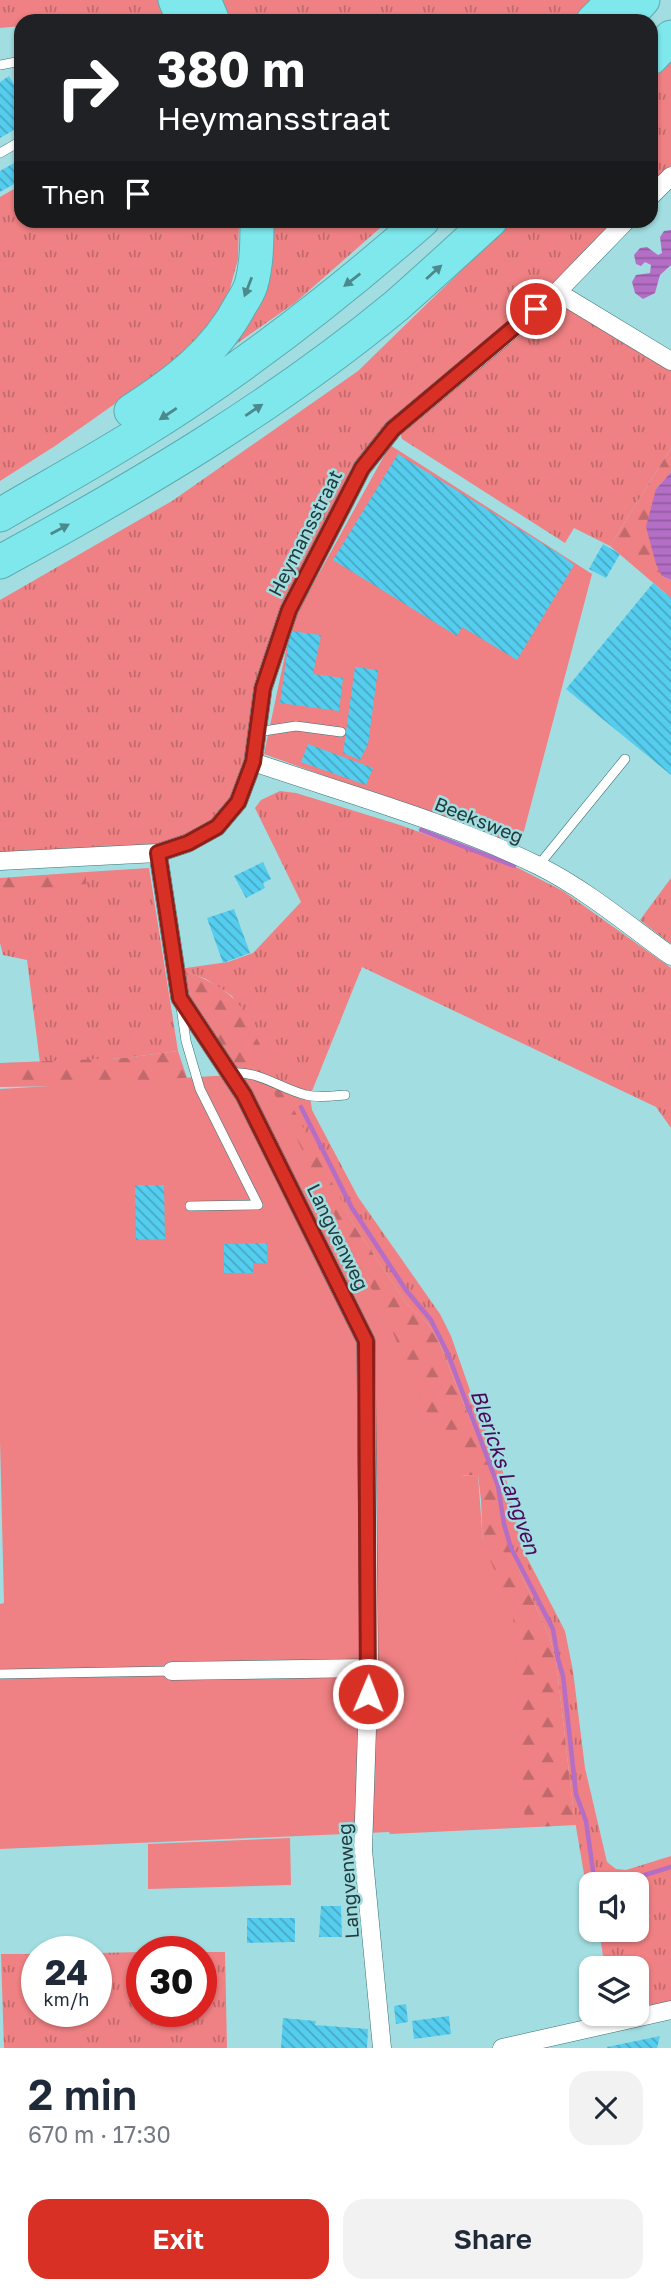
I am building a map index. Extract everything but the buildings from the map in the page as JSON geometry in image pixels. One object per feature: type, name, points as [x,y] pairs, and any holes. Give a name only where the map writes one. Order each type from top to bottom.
[{"type":"highway","points":[[600,14],[614,0]]},
{"type":"highway","points":[[630,14],[643,0]]},
{"type":"highway","points":[[658,51],[671,37]]},
{"type":"highway","points":[[0,495],[148,400],[201,360],[222,336],[251,286],[257,253],[257,228]]},
{"type":"highway","points":[[0,514],[140,433],[220,379],[360,274],[414,228]]},
{"type":"highway","points":[[0,562],[168,468],[313,369],[396,305],[482,228]]},
{"type":"street","points":[[658,189],[671,176]]},
{"type":"street","name":"Heymansstraat","points":[[0,861],[158,853],[188,843],[217,827],[238,802],[253,762],[263,688],[289,610],[362,468],[393,429],[557,292],[619,228]]},
{"type":"street","points":[[557,292],[671,361]]},
{"type":"street","name":"Beeksweg","points":[[253,762],[449,829],[538,866],[589,895],[671,956]]},
{"type":"street","name":"Langvenweg","points":[[158,853],[180,998],[244,1095],[366,1341],[369,1668],[363,1850],[382,2048]]},
{"type":"street","points":[[172,1671],[369,1668]]},
{"type":"street","points":[[502,2048],[671,2011]]},
{"type":"lane","points":[[257,732],[296,726],[341,732]]},
{"type":"lane","points":[[538,866],[625,758]]},
{"type":"lane","points":[[180,998],[186,1041],[200,1089],[258,1205],[190,1206]]},
{"type":"lane","points":[[230,1073],[244,1072],[269,1079],[303,1094],[320,1097],[345,1095]]},
{"type":"lane","points":[[0,1674],[172,1671]]},
{"type":"green space","points":[[0,0],[160,0],[166,14],[14,14],[14,27],[0,28]]},
{"type":"green space","points":[[213,0],[592,0],[579,14],[220,14]]},
{"type":"green space","points":[[671,52],[671,166],[658,179],[658,66]]},
{"type":"green space","points":[[14,189],[14,228],[239,228],[238,259],[229,292],[203,336],[170,365],[0,481],[0,197]]},
{"type":"green space","points":[[261,228],[380,228],[296,302],[202,368]]},
{"type":"green space","points":[[505,228],[610,228],[550,288],[397,414],[351,468],[267,648],[258,674],[245,767],[232,801],[221,814],[183,839],[159,849],[0,856],[0,600],[172,501],[358,371]]},
{"type":"green space","points":[[564,303],[671,369],[671,448],[610,546],[574,528],[565,543],[402,439],[400,432],[551,304]]},
{"type":"green space","points":[[390,445],[592,574],[520,846],[264,754],[292,622]]},
{"type":"green space","points":[[671,448],[671,472],[656,489],[662,576],[671,580],[671,598],[610,546]]},
{"type":"green space","points":[[280,791],[296,793],[400,825],[518,868],[563,891],[671,968],[671,1128],[656,1107],[362,967],[310,1096],[312,1110],[358,1197],[440,1314],[451,1336],[507,1482],[522,1548],[565,1631],[573,1671],[585,1768],[607,1862],[616,1869],[626,1870],[671,1856],[671,2004],[649,2008],[649,1956],[603,1956],[601,1942],[649,1942],[649,1872],[584,1872],[574,1815],[556,1660],[550,1638],[510,1549],[499,1492],[439,1342],[429,1325],[407,1304],[354,1225],[232,996],[206,979],[179,969],[228,962],[253,953],[301,902],[255,808],[261,800]]},
{"type":"green space","points":[[149,868],[178,1051],[124,1058],[40,1063],[27,960],[3,955],[0,943],[0,892],[86,883],[86,872]]},
{"type":"green space","points":[[86,872],[86,884],[0,893],[0,878]]},
{"type":"green space","points":[[671,878],[671,944],[640,920]]},
{"type":"green space","points":[[179,969],[220,988],[240,1006],[354,1225],[407,1304],[429,1325],[439,1342],[499,1492],[510,1549],[550,1638],[556,1660],[577,1825],[515,1828],[509,1646],[486,1633],[478,1475],[459,1476],[425,1448],[249,1092],[190,1006]]},
{"type":"green space","points":[[178,1051],[189,1084],[0,1087],[0,1063],[124,1058]]},
{"type":"green space","points":[[264,1073],[392,1330],[442,1449],[458,1451],[460,1476],[478,1475],[483,1543],[513,1614],[525,1825],[515,1828],[390,1834],[0,1849],[0,1604],[4,1603],[0,1440],[0,1089]]},
{"type":"green space","points":[[290,1838],[291,1885],[148,1889],[148,1844]]},
{"type":"green space","points":[[126,1952],[126,2027],[217,2027],[217,1952],[225,1952],[227,2048],[4,2048],[1,1954],[21,1954],[21,2027],[112,2027],[112,1953]]},
{"type":"shaded area","points":[[671,230],[671,265],[660,275],[655,293],[643,299],[635,293],[632,282],[636,275],[650,273],[651,265],[645,262],[641,266],[636,264],[634,255],[640,248],[647,247],[658,255],[662,253],[660,237],[664,231]]},
{"type":"shaded area","points":[[671,472],[671,580],[662,576],[656,564],[646,527],[656,489]]},
{"type":"waterway","points":[[421,830],[514,866]]},
{"type":"waterway","name":"Blericks Langven","points":[[301,1107],[352,1208],[406,1290],[431,1320],[448,1354],[498,1486],[511,1548],[553,1629],[563,1676],[576,1794],[586,1821],[593,1872]]},
{"type":"waterway","name":"Blericks Langven","points":[[649,1874],[671,1867]]},
{"type":"route","points":[[368,1694],[366,1341],[244,1095],[180,998],[158,853],[188,843],[217,827],[238,802],[253,762],[263,688],[289,610],[362,468],[393,429],[536,309]]}]
